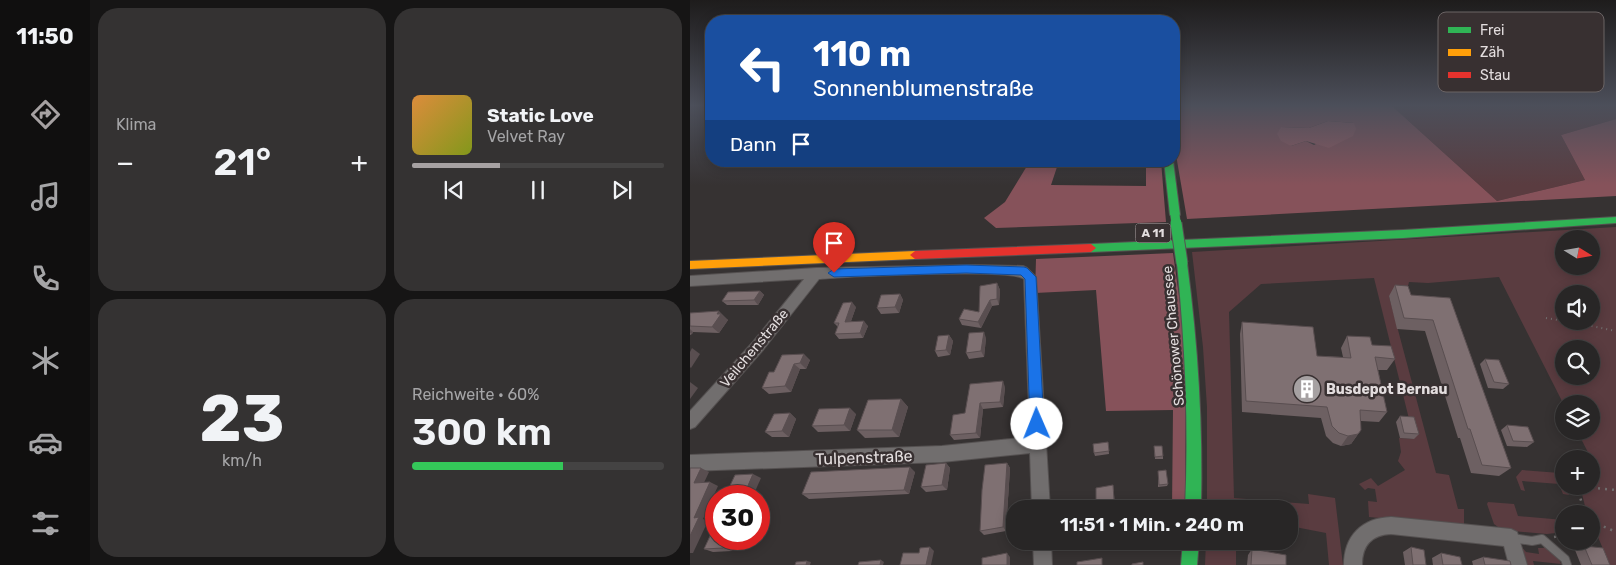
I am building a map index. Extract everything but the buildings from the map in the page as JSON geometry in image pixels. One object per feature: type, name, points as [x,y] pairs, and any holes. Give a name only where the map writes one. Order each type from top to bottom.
[{"type":"main road","name":"Schönower Chaussee","points":[[1169,167],[1189,318],[1194,400],[1193,500]]},
{"type":"main road","name":"A 11","points":[[1169,232],[1404,222],[1616,209]]},
{"type":"main road","name":"A 11","points":[[690,265],[1403,234],[1616,220]]},
{"type":"main road","points":[[1189,565],[1190,550]]},
{"type":"street","points":[[690,281],[816,273],[966,269],[1024,271],[1030,277],[1040,500]]},
{"type":"street","name":"Veilchenstraße","points":[[690,422],[758,346],[816,273]]},
{"type":"street","name":"Tulpenstraße","points":[[690,462],[942,454],[1038,444]]},
{"type":"street","points":[[1353,565],[1352,555],[1361,536],[1373,528],[1392,526],[1480,533],[1511,538],[1518,565]]},
{"type":"street","points":[[1042,550],[1043,565]]},
{"type":"lane","points":[[1511,538],[1532,541],[1542,539],[1565,559],[1568,565]]},
{"type":"path","points":[[1546,318],[1555,319]]},
{"type":"path","points":[[1600,328],[1616,331]]},
{"type":"path","points":[[1582,505],[1580,497],[1581,490],[1596,487],[1616,490]]},
{"type":"path","points":[[1600,525],[1616,532]]},
{"type":"shaded area","points":[[1180,132],[1284,132],[1291,146],[1306,141],[1314,145],[1337,132],[1421,132],[1497,201],[1585,180],[1561,135],[1570,132],[1616,132],[1616,196],[1187,219],[1178,167],[1180,167]]},
{"type":"shaded area","points":[[1278,132],[1355,132],[1353,136],[1329,148],[1306,141],[1291,146],[1281,141]]},
{"type":"shaded area","points":[[1421,132],[1570,132],[1561,135],[1585,180],[1497,201]]},
{"type":"shaded area","points":[[1026,167],[1057,167],[1051,185],[1146,186],[1146,167],[1161,167],[1166,222],[996,228],[984,218],[1005,202]]},
{"type":"shaded area","points":[[1616,227],[1616,565],[1610,565],[1600,542],[1600,505],[1585,505],[1582,495],[1600,495],[1600,450],[1587,450],[1582,440],[1600,440],[1600,395],[1559,395],[1499,277],[1428,283],[1409,282],[1408,286],[1400,285],[1389,296],[1436,473],[1449,475],[1458,509],[1464,509],[1464,526],[1369,517],[1368,501],[1377,502],[1375,489],[1368,488],[1365,490],[1359,484],[1371,478],[1378,486],[1405,470],[1398,461],[1401,452],[1399,438],[1414,439],[1374,278],[1261,284],[1229,312],[1234,498],[1259,500],[1207,500],[1207,407],[1203,347],[1192,252],[1555,231],[1555,275],[1600,275],[1600,230],[1565,230]]},
{"type":"shaded area","points":[[1173,253],[1186,346],[1185,500],[1172,500],[1173,410],[1106,411],[1096,290],[1035,293],[1036,259]]},
{"type":"shaded area","points":[[1522,470],[1555,473],[1555,484],[1522,481],[1525,491],[1521,490],[1516,477]]},
{"type":"shaded area","points":[[1308,494],[1335,498],[1343,565],[1329,565],[1326,533],[1298,528],[1298,503],[1309,504]]},
{"type":"shaded area","points":[[1488,502],[1514,504],[1518,516],[1555,519],[1555,533],[1502,530],[1494,524]]},
{"type":"shaded area","points":[[1543,545],[1559,559],[1561,564],[1533,561],[1534,565],[1527,565],[1521,546],[1526,552],[1539,554],[1538,548],[1544,548]]},
{"type":"shaded area","points":[[1206,550],[1236,550],[1236,565],[1205,565]]},
{"type":"traffic: fast","points":[[1169,167],[1175,215]]},
{"type":"traffic: fast","points":[[1175,215],[1182,263]]},
{"type":"traffic: fast","points":[[1091,248],[1403,234],[1616,220]]},
{"type":"traffic: fast","points":[[1182,263],[1189,324],[1193,386],[1193,500]]},
{"type":"traffic: fast","points":[[1189,565],[1190,550]]},
{"type":"traffic: slow","points":[[690,265],[915,255]]},
{"type":"traffic: jam","points":[[915,255],[1091,248]]},
{"type":"place","name":"Busdepot Bernau","points":[[1307,389]]},
{"type":"route","points":[[834,273],[966,269],[1024,271],[1030,277],[1037,424]]}]
